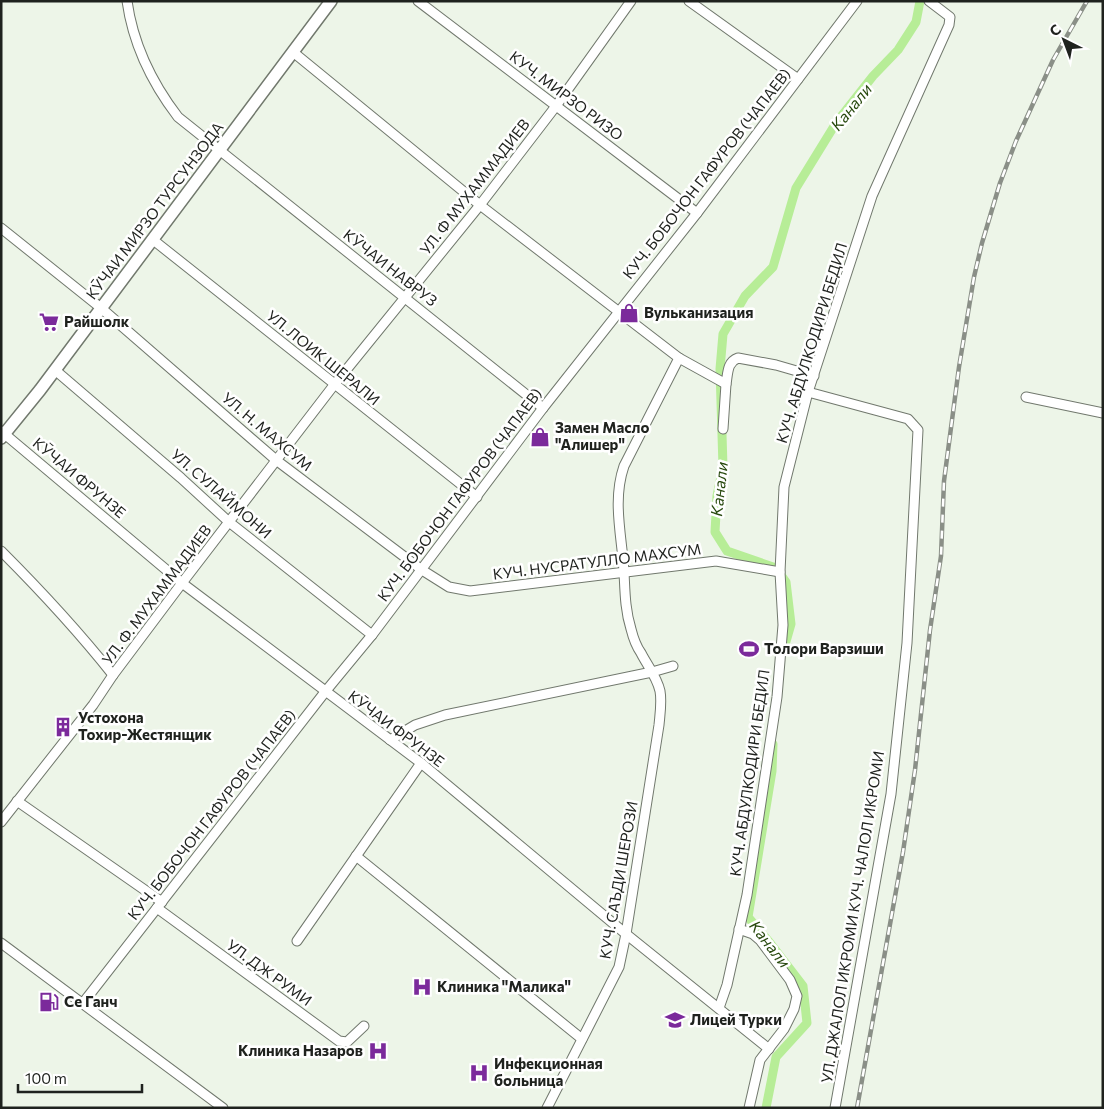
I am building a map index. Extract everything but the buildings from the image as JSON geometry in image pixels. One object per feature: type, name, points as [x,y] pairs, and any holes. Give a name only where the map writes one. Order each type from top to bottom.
[{"type":"main road","name":"КӮЧАИ МИРЗО ТУРСУНЗОДА","points":[[2,434],[55,370],[331,1]]},
{"type":"street","name":"КӮЧАИ НАВРУЗ","points":[[127,1],[130,23],[141,55],[162,96],[178,117],[543,408]]},
{"type":"street","name":"КУЧ. МИРЗО РИЗО","points":[[418,1],[697,213]]},
{"type":"street","name":"УЛ. Ф МУХАММАДИЕВ","points":[[334,385],[480,205],[556,106],[631,1]]},
{"type":"street","points":[[690,1],[798,79]]},
{"type":"street","name":"КУЧ. БОБОЧОН ГАФУРОВ (ЧАПАЕВ)","points":[[83,1003],[325,692],[372,635],[543,408],[697,213],[857,1]]},
{"type":"street","name":"КУЧ. АБДУЛКОДИРИ БЕДИЛ","points":[[719,1008],[727,985],[747,895],[777,697],[783,625],[780,572],[784,487],[808,392],[877,182],[949,25],[950,17],[929,1]]},
{"type":"street","points":[[293,52],[480,205],[679,358],[726,384]]},
{"type":"street","name":"УЛ. Н. МАХСУМ","points":[[1,228],[101,308],[276,460],[422,570]]},
{"type":"street","name":"УЛ. ЛОИК ШЕРАЛИ","points":[[152,239],[476,497]]},
{"type":"street","name":"КУЧ. САЪДИ ШЕРОЗИ","points":[[547,1108],[619,967],[626,934],[659,725],[660,690],[639,651],[630,627],[625,601],[617,503],[619,480],[624,466],[679,358]]},
{"type":"street","points":[[723,429],[728,366],[734,360],[738,358],[776,365],[814,376]]},
{"type":"street","name":"УЛ. СУЛАЙМОНИ","points":[[55,370],[181,478],[229,522],[372,635]]},
{"type":"street","name":"УЛ. Ф. МУХАММАДИЕВ","points":[[1,822],[93,705],[182,584],[334,385]]},
{"type":"street","name":"УЛ. ДЖАЛОЛ ИКРОМИ КУЧ. ЧАЛОЛ ИКРОМИ","points":[[808,392],[908,420],[918,430],[907,643],[890,794],[835,1108]]},
{"type":"street","points":[[1026,397],[1103,413]]},
{"type":"street","name":"КӮЧАИ ФРУНЗЕ","points":[[2,434],[182,584],[421,763],[626,934],[769,1048]]},
{"type":"street","points":[[1,551],[38,588],[89,645],[113,676]]},
{"type":"street","name":"КУЧ. НУСРАТУЛЛО МАХСУМ","points":[[422,570],[449,587],[470,591],[716,561],[780,572]]},
{"type":"street","points":[[390,740],[415,725],[445,714],[652,672],[673,666]]},
{"type":"street","points":[[297,941],[421,763]]},
{"type":"street","name":"УЛ. ДЖ РУМИ","points":[[17,801],[339,1041],[346,1042],[364,1026]]},
{"type":"street","points":[[356,856],[582,1039]]},
{"type":"street","points":[[739,929],[753,934],[760,940],[790,980],[797,996],[788,1022],[760,1060],[749,1108]]},
{"type":"street","points":[[1,943],[223,1108]]},
{"type":"waterway","name":"Канали","points":[[783,652],[791,624],[786,582],[776,568],[727,551],[715,532],[717,496],[723,467],[720,369],[723,334],[745,296],[773,267],[796,188],[836,123],[873,76],[898,50],[916,22],[920,1]]},
{"type":"waterway","name":"Канали","points":[[766,1108],[776,1057],[807,1023],[803,986],[748,917],[772,771],[773,744]]},
{"type":"railway","points":[[857,1108],[903,852],[915,770],[930,630],[941,556],[944,481],[959,367],[974,277],[1000,183],[1016,141],[1053,60],[1087,1]]},
{"type":"place","name":"Вульканизация","points":[[629,313]]},
{"type":"place","name":"Райшолк","points":[[49,322]]},
{"type":"place","name":"Замен Масло \"Алишер\"","points":[[540,437]]},
{"type":"place","name":"Толори Варзиши","points":[[749,649]]},
{"type":"place","name":"Устохона Тохир-Жестянщик","points":[[63,727]]},
{"type":"place","name":"Клиника \"Малика\"","points":[[422,987]]},
{"type":"place","name":"Се Ганч","points":[[49,1002]]},
{"type":"place","name":"Лицей Турки","points":[[675,1020]]},
{"type":"place","name":"Клиника Назаров","points":[[378,1051]]},
{"type":"place","name":"Инфекционная больница","points":[[479,1073]]}]
